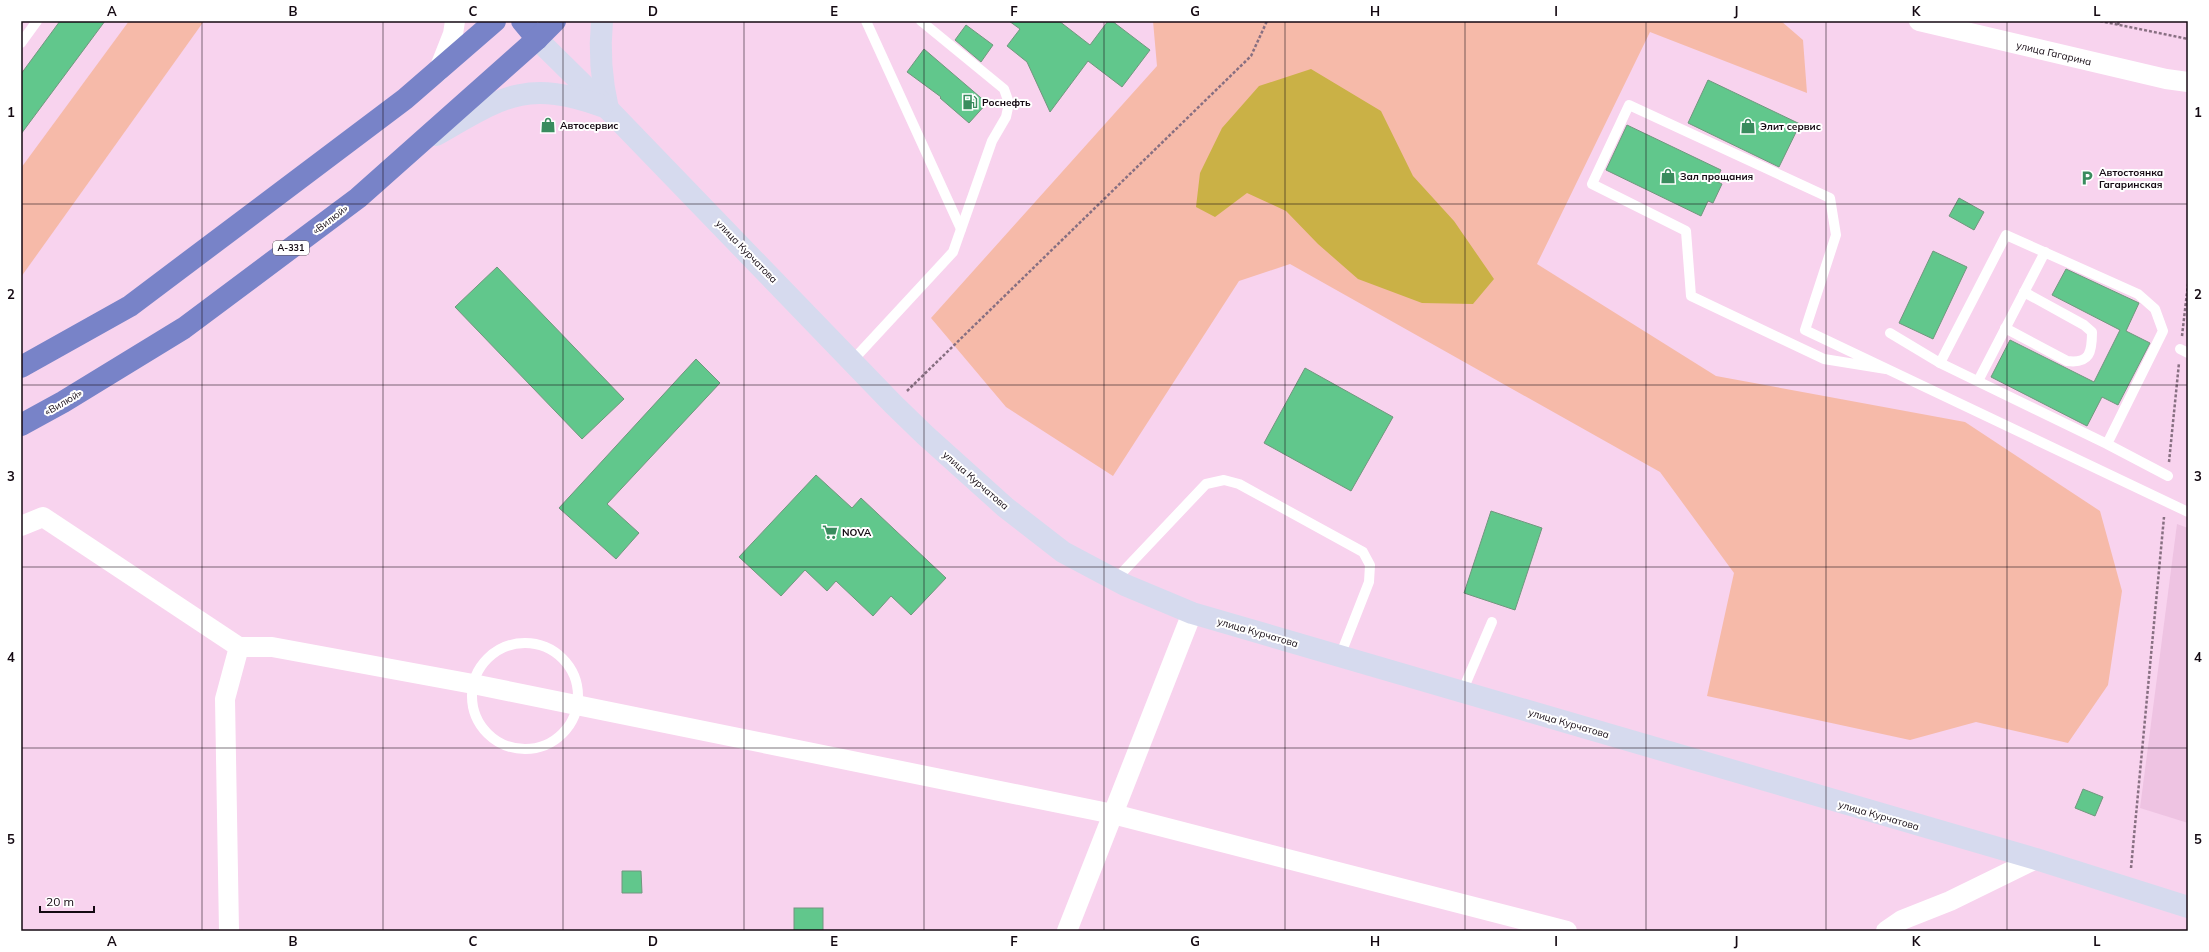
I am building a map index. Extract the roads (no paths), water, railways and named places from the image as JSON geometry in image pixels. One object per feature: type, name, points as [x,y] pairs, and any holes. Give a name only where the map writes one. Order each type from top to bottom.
[{"type":"highway","points":[[21,367],[130,306],[405,99],[438,72],[495,21]]},
{"type":"highway","name":"улица Курчатова","points":[[522,21],[537,39]]},
{"type":"highway","name":"«Вилюй»","points":[[21,424],[63,402],[184,328],[358,198],[418,146],[555,21]]},
{"type":"main road","points":[[602,21],[600,57],[602,80],[608,109]]},
{"type":"main road","name":"улица Курчатова","points":[[537,39],[608,109],[853,360],[893,404],[925,435],[1005,507],[1063,552],[1115,580],[1192,613],[2036,859],[2188,907]]},
{"type":"main road","points":[[418,146],[493,102],[515,95],[556,93],[574,96],[608,109]]},
{"type":"street","points":[[438,72],[453,34],[455,21]]},
{"type":"street","name":"улица Гагарина","points":[[1929,22],[2166,79],[2188,82]]},
{"type":"street","points":[[21,526],[43,516],[239,647],[272,647],[473,684],[1113,814],[1567,931]]},
{"type":"street","points":[[1067,931],[1192,613]]},
{"type":"street","points":[[229,931],[225,699],[239,647]]},
{"type":"street","points":[[1886,931],[1902,920],[1957,898],[2036,859]]},
{"type":"lane","points":[[21,43],[37,21]]},
{"type":"lane","points":[[866,21],[961,229]]},
{"type":"lane","points":[[853,360],[953,252],[992,141],[1006,117],[1009,102],[1004,89],[921,21]]},
{"type":"lane","points":[[1886,369],[1824,359],[1691,296],[1686,231],[1592,184],[1629,105],[1830,198],[1836,235],[1805,330],[2188,512]]},
{"type":"lane","points":[[1940,363],[2006,235],[2138,294],[2155,309],[2164,332],[2107,444]]},
{"type":"lane","points":[[1978,381],[2045,252]]},
{"type":"lane","points":[[2006,328],[2067,362],[2076,362],[2085,359],[2090,353],[2092,332],[2084,324],[2024,292]]},
{"type":"lane","points":[[1890,333],[1940,363],[2107,444],[2168,476]]},
{"type":"lane","points":[[1115,580],[1206,484],[1224,480],[1239,484],[1363,552],[1370,565],[1369,582],[1340,656]]},
{"type":"lane","points":[[1462,692],[1492,622]]},
{"type":"lane","points":[[516,642],[542,645],[553,650],[571,668],[578,692],[578,705],[568,727],[550,743],[538,747],[514,748],[492,738],[477,719],[471,696],[473,684],[484,661],[499,649],[516,642]]},
{"type":"place","name":"Роснефть","points":[[970,102]]},
{"type":"place","name":"Автосервис","points":[[548,125]]},
{"type":"place","name":"Элит сервис","points":[[1748,126]]},
{"type":"place","name":"Зал прощания","points":[[1668,176]]},
{"type":"place","name":"Автостоянка Гагаринская","points":[[2087,178]]},
{"type":"place","name":"NOVA","points":[[830,532]]}]
